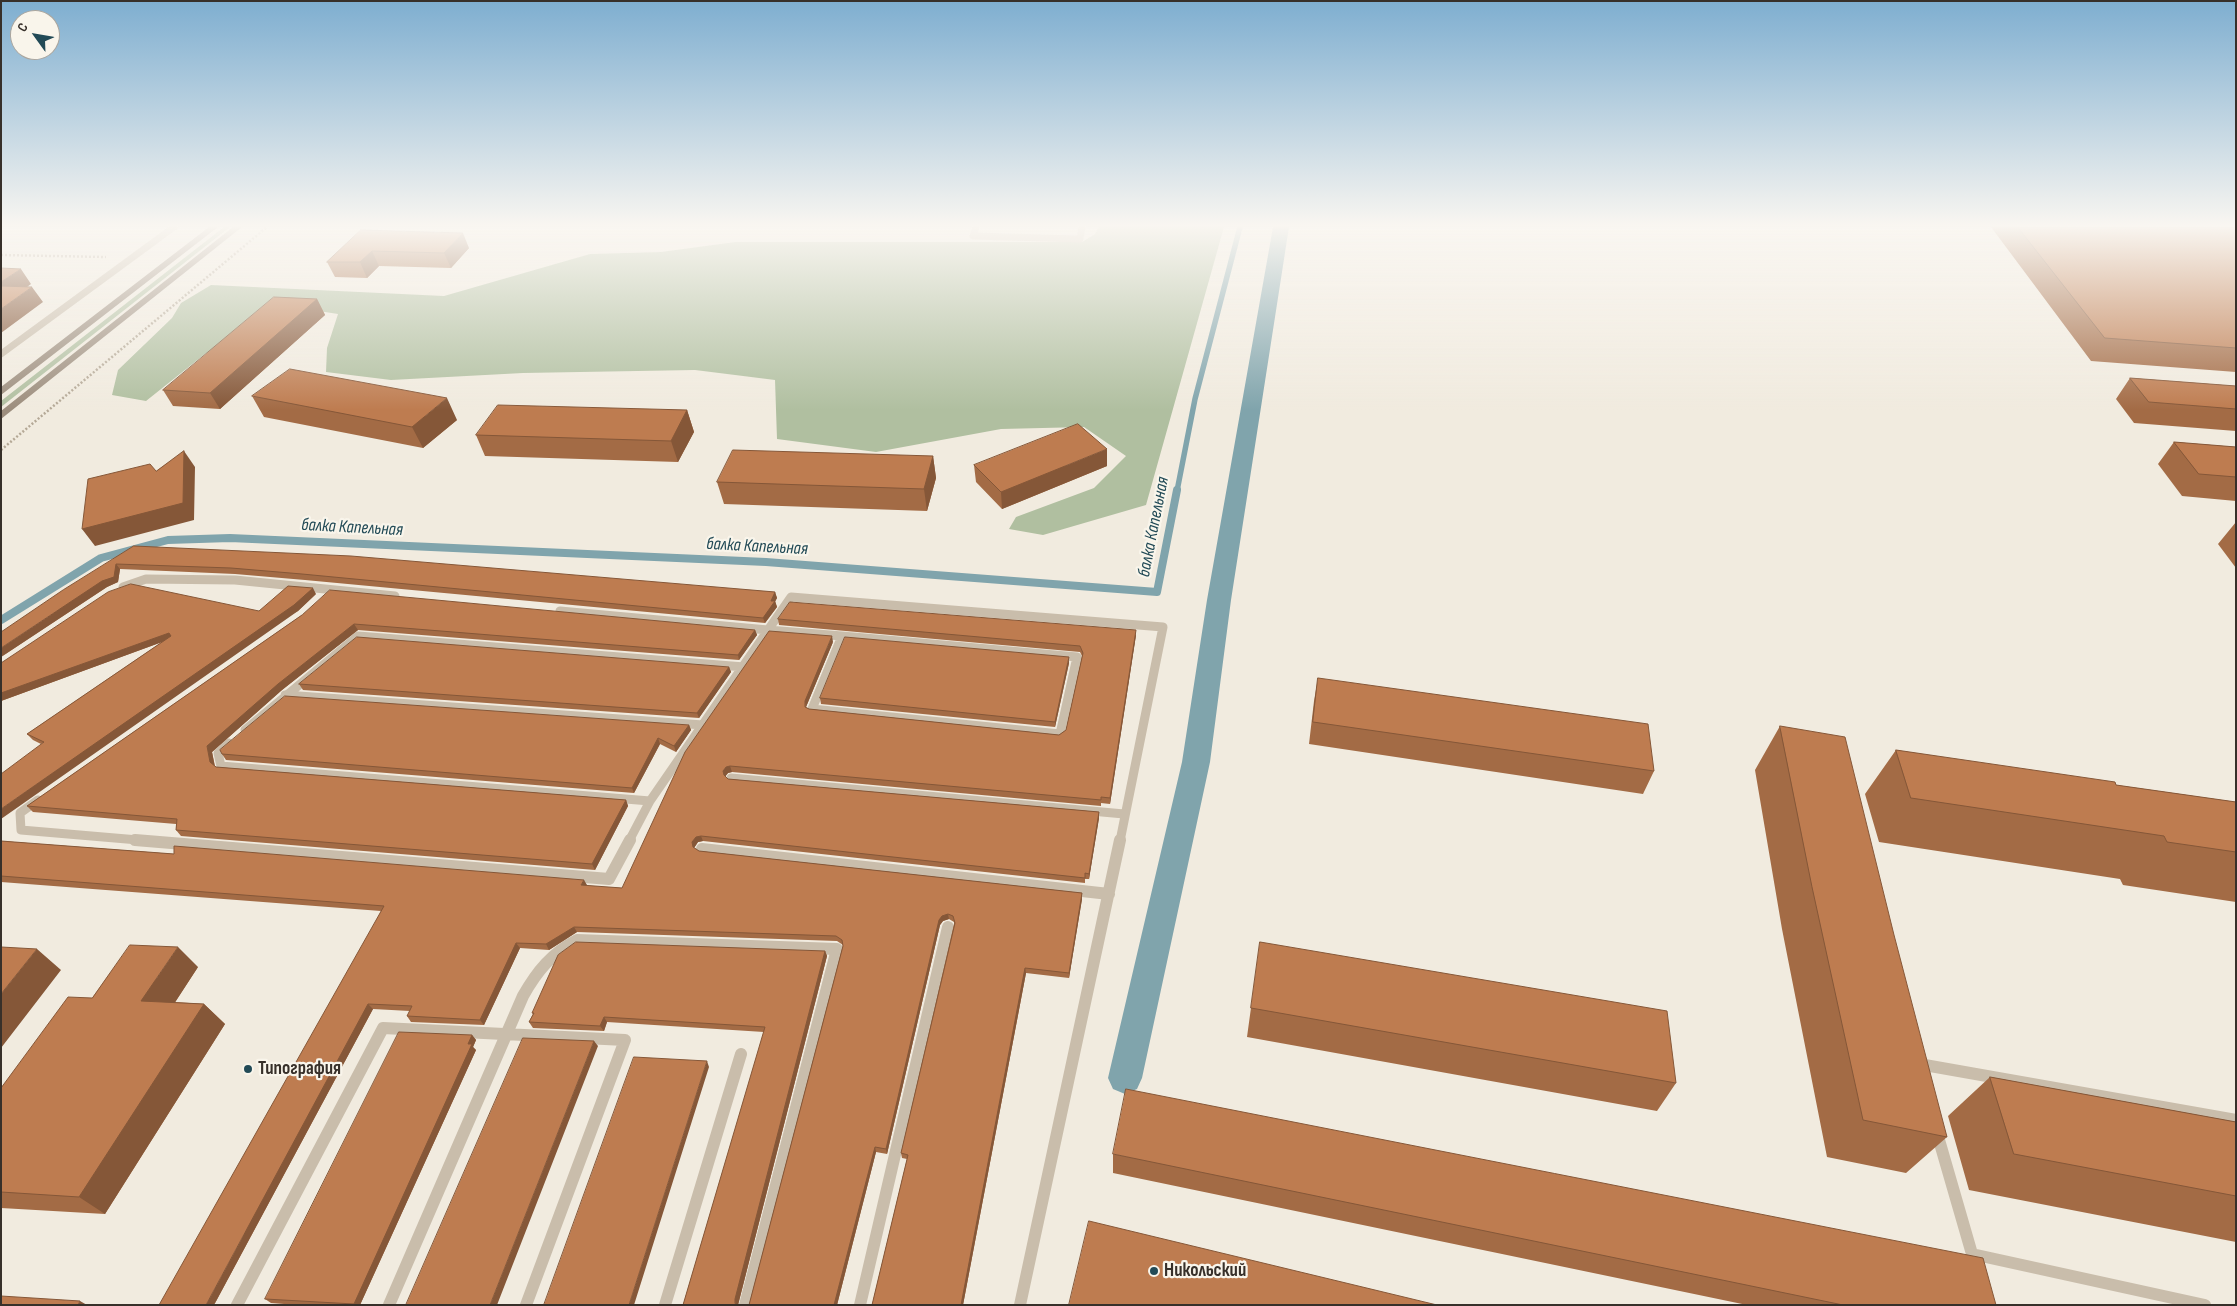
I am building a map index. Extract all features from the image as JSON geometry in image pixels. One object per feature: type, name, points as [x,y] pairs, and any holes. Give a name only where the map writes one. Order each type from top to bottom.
[{"type":"main road","points":[[1,392],[135,288]]},
{"type":"main road","points":[[1,416],[162,288]]},
{"type":"lane","points":[[1,354],[91,288]]},
{"type":"lane","points":[[110,592],[146,579],[236,580],[332,588],[404,597]]},
{"type":"lane","points":[[320,599],[332,588]]},
{"type":"lane","points":[[44,796],[20,813],[21,830],[609,880],[650,801],[792,597],[1163,628],[1109,894],[1020,1305]]},
{"type":"lane","points":[[552,611],[842,636],[1076,657],[1060,734],[812,709],[842,636]]},
{"type":"lane","points":[[650,801],[222,766],[218,753],[285,695],[358,636],[744,667]]},
{"type":"lane","points":[[285,695],[704,725]]},
{"type":"lane","points":[[731,778],[1124,814]]},
{"type":"lane","points":[[702,849],[1109,894]]},
{"type":"lane","points":[[860,1305],[948,927]]},
{"type":"lane","points":[[389,1305],[534,976],[560,948],[578,940],[837,949],[745,1305]]},
{"type":"lane","points":[[237,1305],[383,1028],[625,1040],[526,1305]]},
{"type":"lane","points":[[665,1305],[741,1054]]},
{"type":"lane","points":[[1920,1074],[1917,1064],[2236,1120]]},
{"type":"lane","points":[[1934,1121],[1972,1254],[2205,1305]]},
{"type":"path","points":[[1,450],[194,288]]},
{"type":"green space","points":[[146,288],[152,288],[1,407],[1,401]]},
{"type":"green space","points":[[206,288],[273,288],[444,296],[472,288],[1207,288],[1146,505],[1043,535],[1009,529],[1016,517],[1094,488],[1126,456],[1084,427],[1001,429],[876,452],[777,439],[775,380],[695,370],[523,373],[391,380],[326,372],[327,348],[338,314],[286,306],[205,354],[146,401],[112,395],[118,370],[172,318],[181,303]]},
{"type":"building","points":[[1,288],[31,288],[1,309]]},
{"type":"building","points":[[2066,288],[2236,288],[2236,348],[2105,338]]},
{"type":"building","points":[[274,297],[317,299],[210,393],[163,390]]},
{"type":"building","points":[[290,369],[447,398],[412,427],[252,396]]},
{"type":"building","points":[[2130,378],[2236,386],[2236,409],[2149,402]]},
{"type":"building","points":[[498,405],[687,410],[671,441],[476,435]]},
{"type":"building","points":[[1078,424],[1107,449],[1001,492],[974,465]]},
{"type":"building","points":[[2174,442],[2236,447],[2236,477],[2199,474]]},
{"type":"building","points":[[733,450],[933,456],[924,489],[717,482]]},
{"type":"building","points":[[184,451],[183,503],[82,529],[88,479],[150,464],[156,471]]},
{"type":"building","points":[[134,546],[351,556],[775,592],[771,601],[775,601],[763,618],[231,568],[116,564],[114,577],[102,581],[1,648],[1,632],[63,590]]},
{"type":"building","points":[[131,584],[259,611],[288,586],[313,588],[294,605],[1,809],[1,774],[44,742],[27,734],[171,636],[169,633],[1,693],[1,663],[108,592]]},
{"type":"building","points":[[330,590],[755,630],[738,655],[354,624],[278,684],[207,746],[210,762],[216,767],[626,800],[592,864],[176,830],[177,819],[27,806],[302,615]]},
{"type":"building","points":[[790,602],[1136,630],[1110,798],[1101,797],[1101,800],[730,766],[726,767],[723,771],[728,779],[1099,812],[1089,874],[1085,873],[1085,878],[701,836],[696,837],[692,842],[693,847],[699,851],[1082,893],[1069,973],[1025,968],[961,1305],[872,1305],[908,1155],[901,1153],[955,923],[953,916],[948,914],[942,916],[939,920],[886,1149],[875,1147],[834,1305],[749,1305],[843,946],[842,940],[836,936],[574,927],[546,944],[516,943],[480,1020],[407,1016],[412,1006],[368,1004],[206,1305],[159,1305],[384,906],[1,876],[1,841],[174,854],[174,846],[584,880],[581,885],[622,888],[685,752],[769,631],[832,636],[805,701],[805,707],[809,709],[1059,735],[1066,730],[1083,653],[1080,646],[778,619]]},
{"type":"building","points":[[357,637],[729,667],[697,713],[299,684]]},
{"type":"building","points":[[845,637],[1069,657],[1055,722],[820,698]]},
{"type":"building","points":[[1318,678],[1648,724],[1654,771],[1313,722]]},
{"type":"building","points":[[285,696],[689,725],[674,746],[658,738],[632,788],[222,754],[220,750]]},
{"type":"building","points":[[1780,726],[1845,737],[1947,1137],[1863,1120],[1812,887]]},
{"type":"building","points":[[1896,750],[2236,802],[2236,852],[2167,842],[2164,836],[1911,798]]},
{"type":"building","points":[[576,942],[825,951],[735,1299],[736,1305],[683,1305],[765,1027],[604,1017],[600,1026],[529,1022],[558,955]]},
{"type":"building","points":[[1260,942],[1667,1011],[1676,1083],[1251,1008]]},
{"type":"building","points":[[130,945],[178,947],[141,1001],[204,1004],[79,1197],[1,1192],[1,1088],[68,997],[92,998]]},
{"type":"building","points":[[1,947],[37,949],[1,994]]},
{"type":"building","points":[[399,1032],[472,1035],[468,1044],[472,1044],[354,1304],[265,1299]]},
{"type":"building","points":[[523,1038],[594,1041],[490,1305],[406,1305]]},
{"type":"building","points":[[634,1057],[707,1061],[629,1305],[544,1305]]},
{"type":"building","points":[[1990,1077],[2236,1122],[2236,1196],[2014,1154]]},
{"type":"building","points":[[1126,1089],[1983,1258],[1996,1305],[1843,1305],[1113,1154]]},
{"type":"building","name":"Никольский","points":[[1089,1221],[1437,1305],[1069,1305]]},
{"type":"building","points":[[1,1296],[80,1301],[78,1305],[1,1305]]},
{"type":"waterway","name":"балка Капельная","points":[[1177,491],[1195,399],[1224,288]]},
{"type":"waterway","points":[[1125,1078],[1196,762],[1219,600],[1271,288]]},
{"type":"waterway","name":"балка Капельная","points":[[1,620],[101,558],[168,540],[230,538],[766,562],[1157,592],[1177,490]]},
{"type":"place","name":"Типография","points":[[248,1069]]},
{"type":"place","name":"Никольский","points":[[1154,1271]]}]
